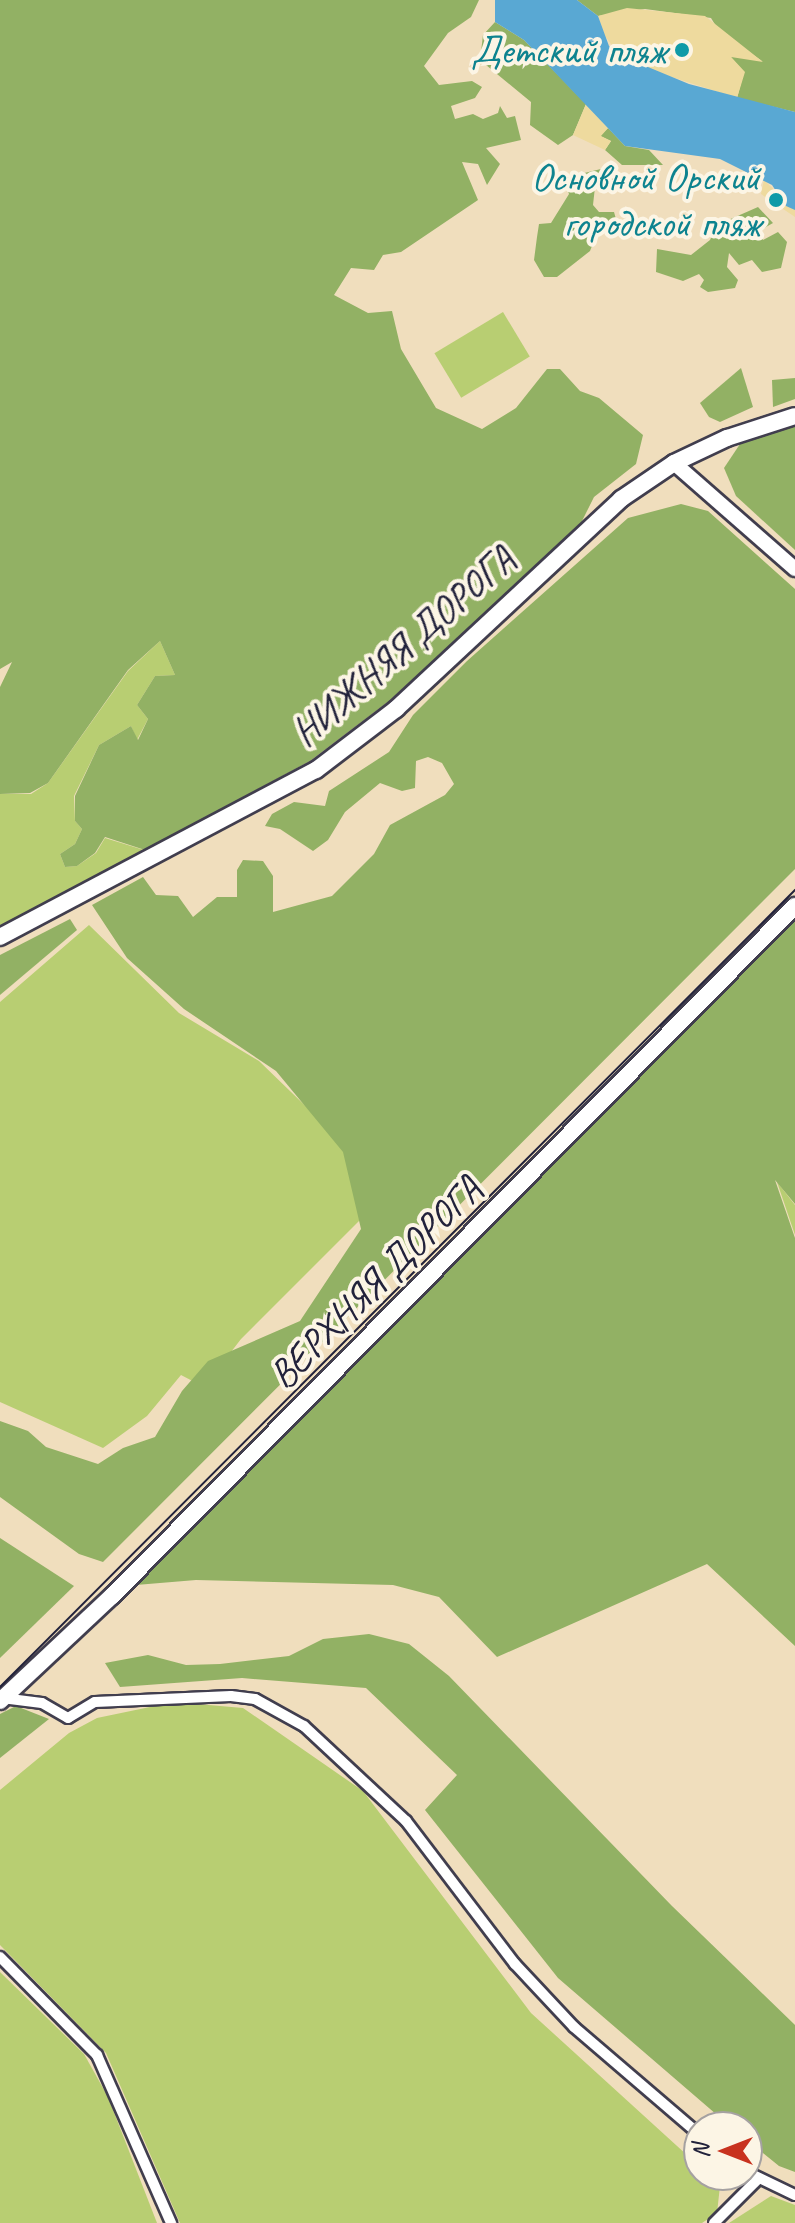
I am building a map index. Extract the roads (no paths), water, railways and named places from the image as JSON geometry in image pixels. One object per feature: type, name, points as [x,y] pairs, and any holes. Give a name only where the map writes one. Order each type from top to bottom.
[{"type":"main road","name":"НИЖНЯЯ ДОРОГА","points":[[0,937],[316,770],[396,709],[621,499],[674,463],[727,438],[795,416]]},
{"type":"main road","points":[[674,463],[795,569]]},
{"type":"main road","name":"ВЕРХНЯЯ ДОРОГА","points":[[1,1699],[112,1596],[795,906]]},
{"type":"street","points":[[1,1699],[42,1703],[68,1718],[95,1702],[231,1696],[255,1699],[304,1726],[406,1821],[515,1964],[574,2027],[683,2120]]},
{"type":"street","points":[[0,1957],[97,2055],[171,2223]]},
{"type":"street","points":[[763,2182],[795,2195]]},
{"type":"street","points":[[714,2223],[746,2191]]},
{"type":"water","points":[[495,0],[577,0],[598,16],[609,46],[619,55],[689,84],[795,112],[795,210],[786,206],[772,185],[720,159],[625,146],[524,40],[495,22]]},
{"type":"tram line","points":[[0,1687],[795,890]]},
{"type":"place","name":"Детский пляж","points":[[682,50]]},
{"type":"place","name":"Основной Орский городской пляж","points":[[776,200]]}]
